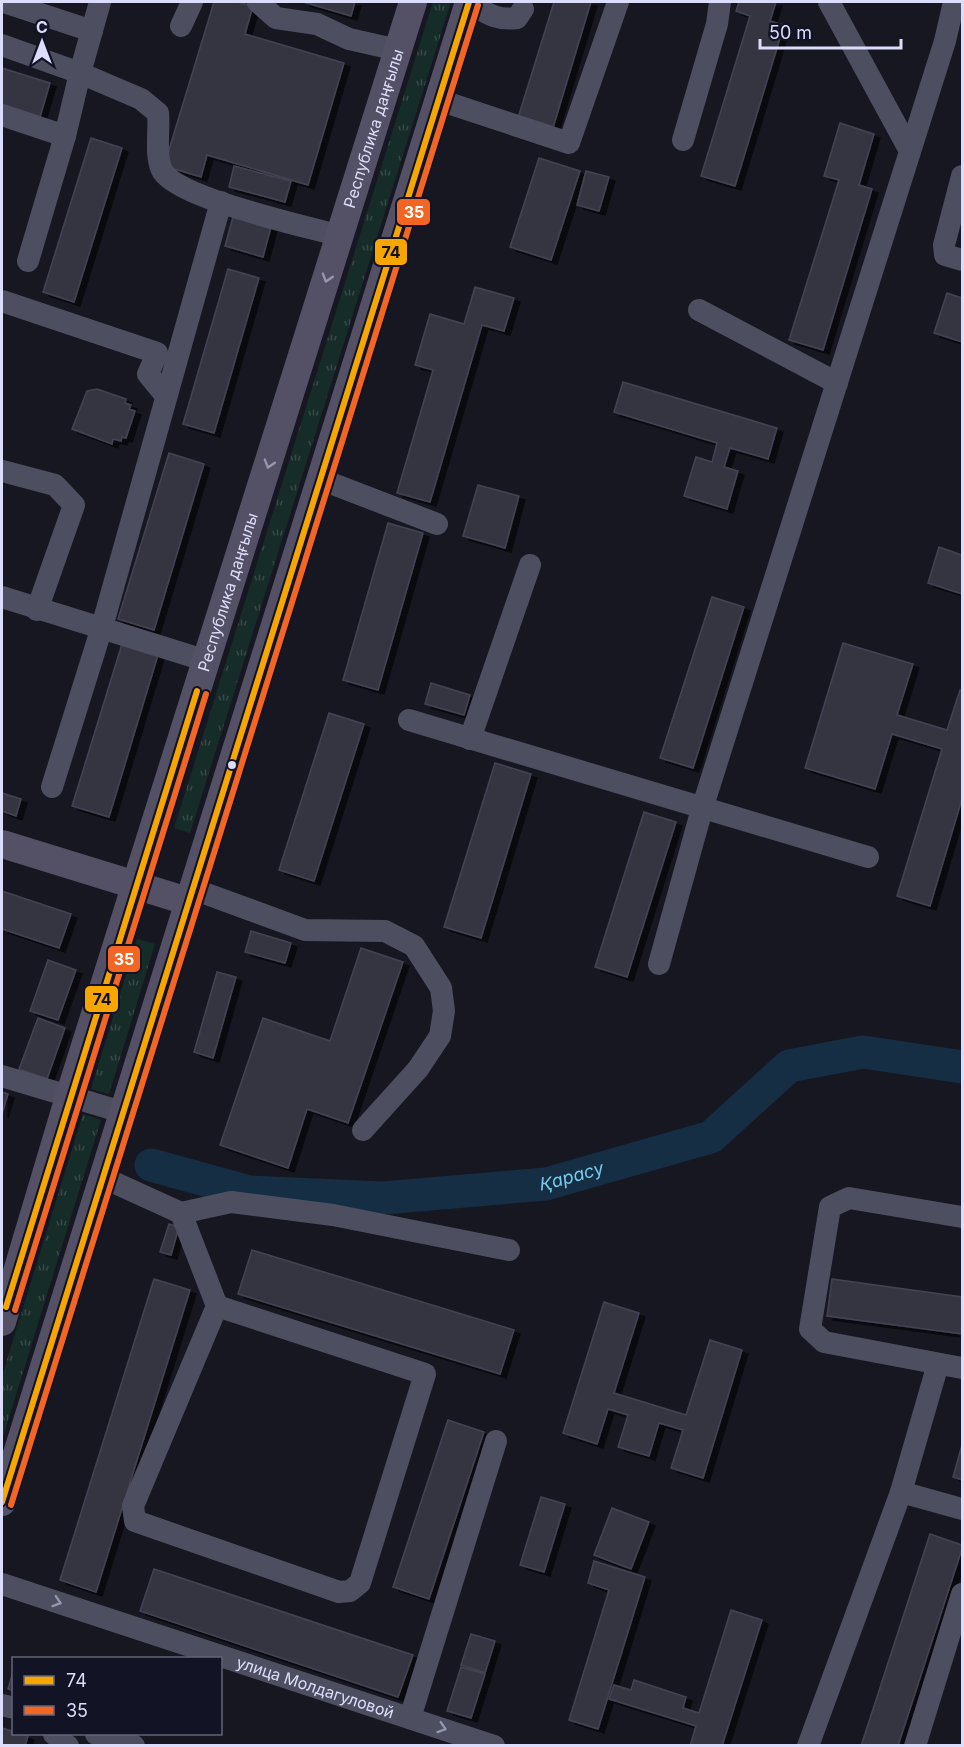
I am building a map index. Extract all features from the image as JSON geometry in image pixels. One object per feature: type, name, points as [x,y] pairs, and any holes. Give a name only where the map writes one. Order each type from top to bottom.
[{"type":"main road","name":"Республика даңғылы","points":[[2,1322],[69,1097],[413,2]]},
{"type":"main road","points":[[2,1502],[469,2]]},
{"type":"main road","points":[[2,844],[136,885],[190,895]]},
{"type":"street","points":[[4,2],[92,31]]},
{"type":"street","points":[[28,261],[65,136],[100,2]]},
{"type":"street","points":[[182,26],[192,2]]},
{"type":"street","points":[[258,2],[276,18],[317,24],[349,39],[398,50]]},
{"type":"street","points":[[469,2],[491,16],[504,20],[518,18],[523,9]]},
{"type":"street","points":[[438,100],[569,143],[618,2]]},
{"type":"street","points":[[683,140],[717,24],[720,2]]},
{"type":"street","points":[[829,2],[910,151]]},
{"type":"street","points":[[659,964],[702,809],[910,151],[954,46],[954,2]]},
{"type":"street","points":[[2,45],[80,73],[151,105],[158,113],[158,156],[162,170],[172,183],[221,202],[340,236]]},
{"type":"street","points":[[2,115],[65,136]]},
{"type":"street","points":[[963,176],[944,245],[945,255],[963,260]]},
{"type":"street","points":[[52,787],[102,627],[221,202]]},
{"type":"street","points":[[2,301],[157,353],[148,374],[166,396]]},
{"type":"street","points":[[699,310],[837,383]]},
{"type":"street","points":[[2,471],[55,485],[74,505],[37,610]]},
{"type":"street","points":[[320,479],[437,524]]},
{"type":"street","points":[[470,740],[530,565]]},
{"type":"street","points":[[2,597],[37,610],[102,627],[207,661]]},
{"type":"street","points":[[409,720],[868,857]]},
{"type":"street","points":[[190,895],[305,930],[385,931],[414,946],[441,988],[444,1011],[440,1036],[418,1070],[363,1130]]},
{"type":"street","points":[[2,1076],[122,1112]]},
{"type":"street","points":[[102,1177],[181,1213],[231,1202],[333,1215],[509,1250]]},
{"type":"street","points":[[963,1217],[849,1198],[830,1207],[810,1329],[824,1341],[963,1368]]},
{"type":"street","points":[[181,1213],[217,1306],[133,1506],[135,1521],[339,1592],[350,1591],[360,1583],[425,1374],[217,1306]]},
{"type":"street","points":[[808,1746],[901,1492],[938,1364]]},
{"type":"street","points":[[410,1718],[496,1441]]},
{"type":"street","points":[[901,1492],[963,1509]]},
{"type":"street","name":"улица Молдагуловой","points":[[2,1584],[494,1746]]},
{"type":"street","points":[[915,1746],[963,1594]]},
{"type":"street","points":[[55,1735],[68,1746]]},
{"type":"street","points":[[99,1735],[134,1746]]},
{"type":"green space","points":[[433,2],[451,2],[190,833],[174,828]]},
{"type":"green space","points":[[137,939],[155,944],[109,1094],[91,1089]]},
{"type":"green space","points":[[83,1114],[101,1120],[2,1440],[2,1376]]},
{"type":"building","points":[[214,2],[238,2],[253,6],[245,34],[344,63],[308,185],[207,155],[201,177],[164,166]]},
{"type":"building","points":[[303,2],[355,2],[351,16]]},
{"type":"building","points":[[554,2],[591,2],[552,131],[517,121]]},
{"type":"building","points":[[739,2],[776,2],[770,21],[784,25],[735,186],[701,176],[750,16],[736,11]]},
{"type":"building","points":[[2,68],[50,83],[40,117],[2,105]]},
{"type":"building","points":[[840,123],[874,134],[859,185],[872,189],[823,350],[789,340],[839,180],[824,176]]},
{"type":"building","points":[[91,138],[122,148],[74,302],[43,292]]},
{"type":"building","points":[[539,158],[580,171],[551,260],[510,247]]},
{"type":"building","points":[[234,166],[291,181],[285,202],[229,187]]},
{"type":"building","points":[[586,171],[609,177],[599,211],[577,205]]},
{"type":"building","points":[[233,217],[271,227],[263,257],[225,246]]},
{"type":"building","points":[[228,269],[259,278],[214,433],[183,424]]},
{"type":"building","points":[[475,287],[514,298],[504,331],[482,325],[430,502],[397,493],[433,370],[415,365],[430,314],[464,324]]},
{"type":"building","points":[[947,293],[962,298],[962,342],[934,333]]},
{"type":"building","points":[[623,382],[777,428],[768,459],[730,448],[724,467],[738,471],[727,509],[684,496],[696,457],[712,462],[717,443],[614,412]]},
{"type":"building","points":[[97,389],[126,399],[125,403],[131,405],[129,409],[135,411],[126,438],[122,437],[121,441],[113,439],[112,444],[72,429],[87,391]]},
{"type":"building","points":[[169,453],[204,464],[154,630],[118,619]]},
{"type":"building","points":[[478,485],[519,496],[505,548],[463,536]]},
{"type":"building","points":[[388,523],[423,533],[378,690],[343,680]]},
{"type":"building","points":[[939,547],[962,555],[962,594],[928,583]]},
{"type":"building","points":[[712,597],[744,607],[693,768],[660,758]]},
{"type":"building","points":[[843,643],[913,664],[897,715],[947,730],[960,690],[962,690],[962,799],[930,906],[897,896],[942,749],[892,734],[875,789],[805,768]]},
{"type":"building","points":[[122,644],[158,655],[109,817],[72,806]]},
{"type":"building","points":[[431,683],[470,695],[464,715],[425,704]]},
{"type":"building","points":[[329,713],[364,724],[314,881],[279,870]]},
{"type":"building","points":[[495,763],[531,774],[481,938],[444,927]]},
{"type":"building","points":[[2,793],[21,799],[16,816],[2,811]]},
{"type":"building","points":[[644,812],[676,822],[627,977],[595,967]]},
{"type":"building","points":[[2,891],[71,914],[59,948],[2,929]]},
{"type":"building","points":[[251,931],[291,943],[285,963],[245,952]]},
{"type":"building","points":[[361,948],[403,962],[348,1123],[307,1109],[288,1168],[220,1145],[263,1018],[330,1041]]},
{"type":"building","points":[[48,960],[76,970],[58,1020],[30,1011]]},
{"type":"building","points":[[217,972],[236,977],[213,1058],[194,1052]]},
{"type":"building","points":[[38,1018],[65,1028],[47,1079],[19,1069]]},
{"type":"building","points":[[2,1092],[8,1094],[2,1114]]},
{"type":"building","points":[[169,1224],[179,1227],[171,1255],[160,1252]]},
{"type":"building","points":[[252,1250],[514,1330],[500,1374],[238,1294]]},
{"type":"building","points":[[154,1279],[190,1290],[96,1592],[60,1580]]},
{"type":"building","points":[[832,1279],[962,1297],[962,1334],[827,1316]]},
{"type":"building","points":[[604,1302],[639,1313],[614,1393],[686,1415],[710,1340],[742,1350],[703,1478],[671,1468],[683,1430],[659,1423],[649,1456],[618,1447],[628,1415],[608,1409],[597,1444],[563,1433]]},
{"type":"building","points":[[448,1420],[484,1432],[429,1599],[393,1587]]},
{"type":"building","points":[[962,1445],[962,1480],[953,1477]]},
{"type":"building","points":[[541,1497],[565,1504],[544,1572],[520,1565]]},
{"type":"building","points":[[612,1508],[649,1522],[631,1569],[594,1555]]},
{"type":"building","points":[[930,1534],[962,1545],[962,1549],[898,1746],[861,1746]]},
{"type":"building","points":[[594,1561],[645,1577],[598,1729],[569,1720],[609,1590],[588,1583]]},
{"type":"building","points":[[154,1569],[413,1655],[398,1697],[140,1611]]},
{"type":"building","points":[[731,1610],[762,1620],[722,1746],[690,1746],[696,1726],[609,1699],[614,1685],[631,1690],[634,1680],[686,1697],[683,1708],[699,1713]]},
{"type":"building","points":[[471,1634],[495,1641],[485,1673],[461,1665]]},
{"type":"building","points":[[461,1667],[485,1674],[471,1718],[447,1711]]},
{"type":"building","points":[[12,1676],[12,1690],[8,1689]]},
{"type":"building","points":[[2,1728],[12,1731],[12,1735],[28,1736],[25,1746],[2,1746]]},
{"type":"waterway","name":"Қарасу","points":[[151,1165],[249,1192],[383,1198],[546,1184],[711,1137],[789,1066],[863,1052],[962,1067]]},
{"type":"transit line","name":"74","points":[[2,1502],[469,2]]},
{"type":"transit line","name":"35","points":[[11,1505],[478,5]]},
{"type":"transit line","name":"74","points":[[6,1307],[197,691]]},
{"type":"transit line","name":"35","points":[[15,1310],[206,694]]}]
